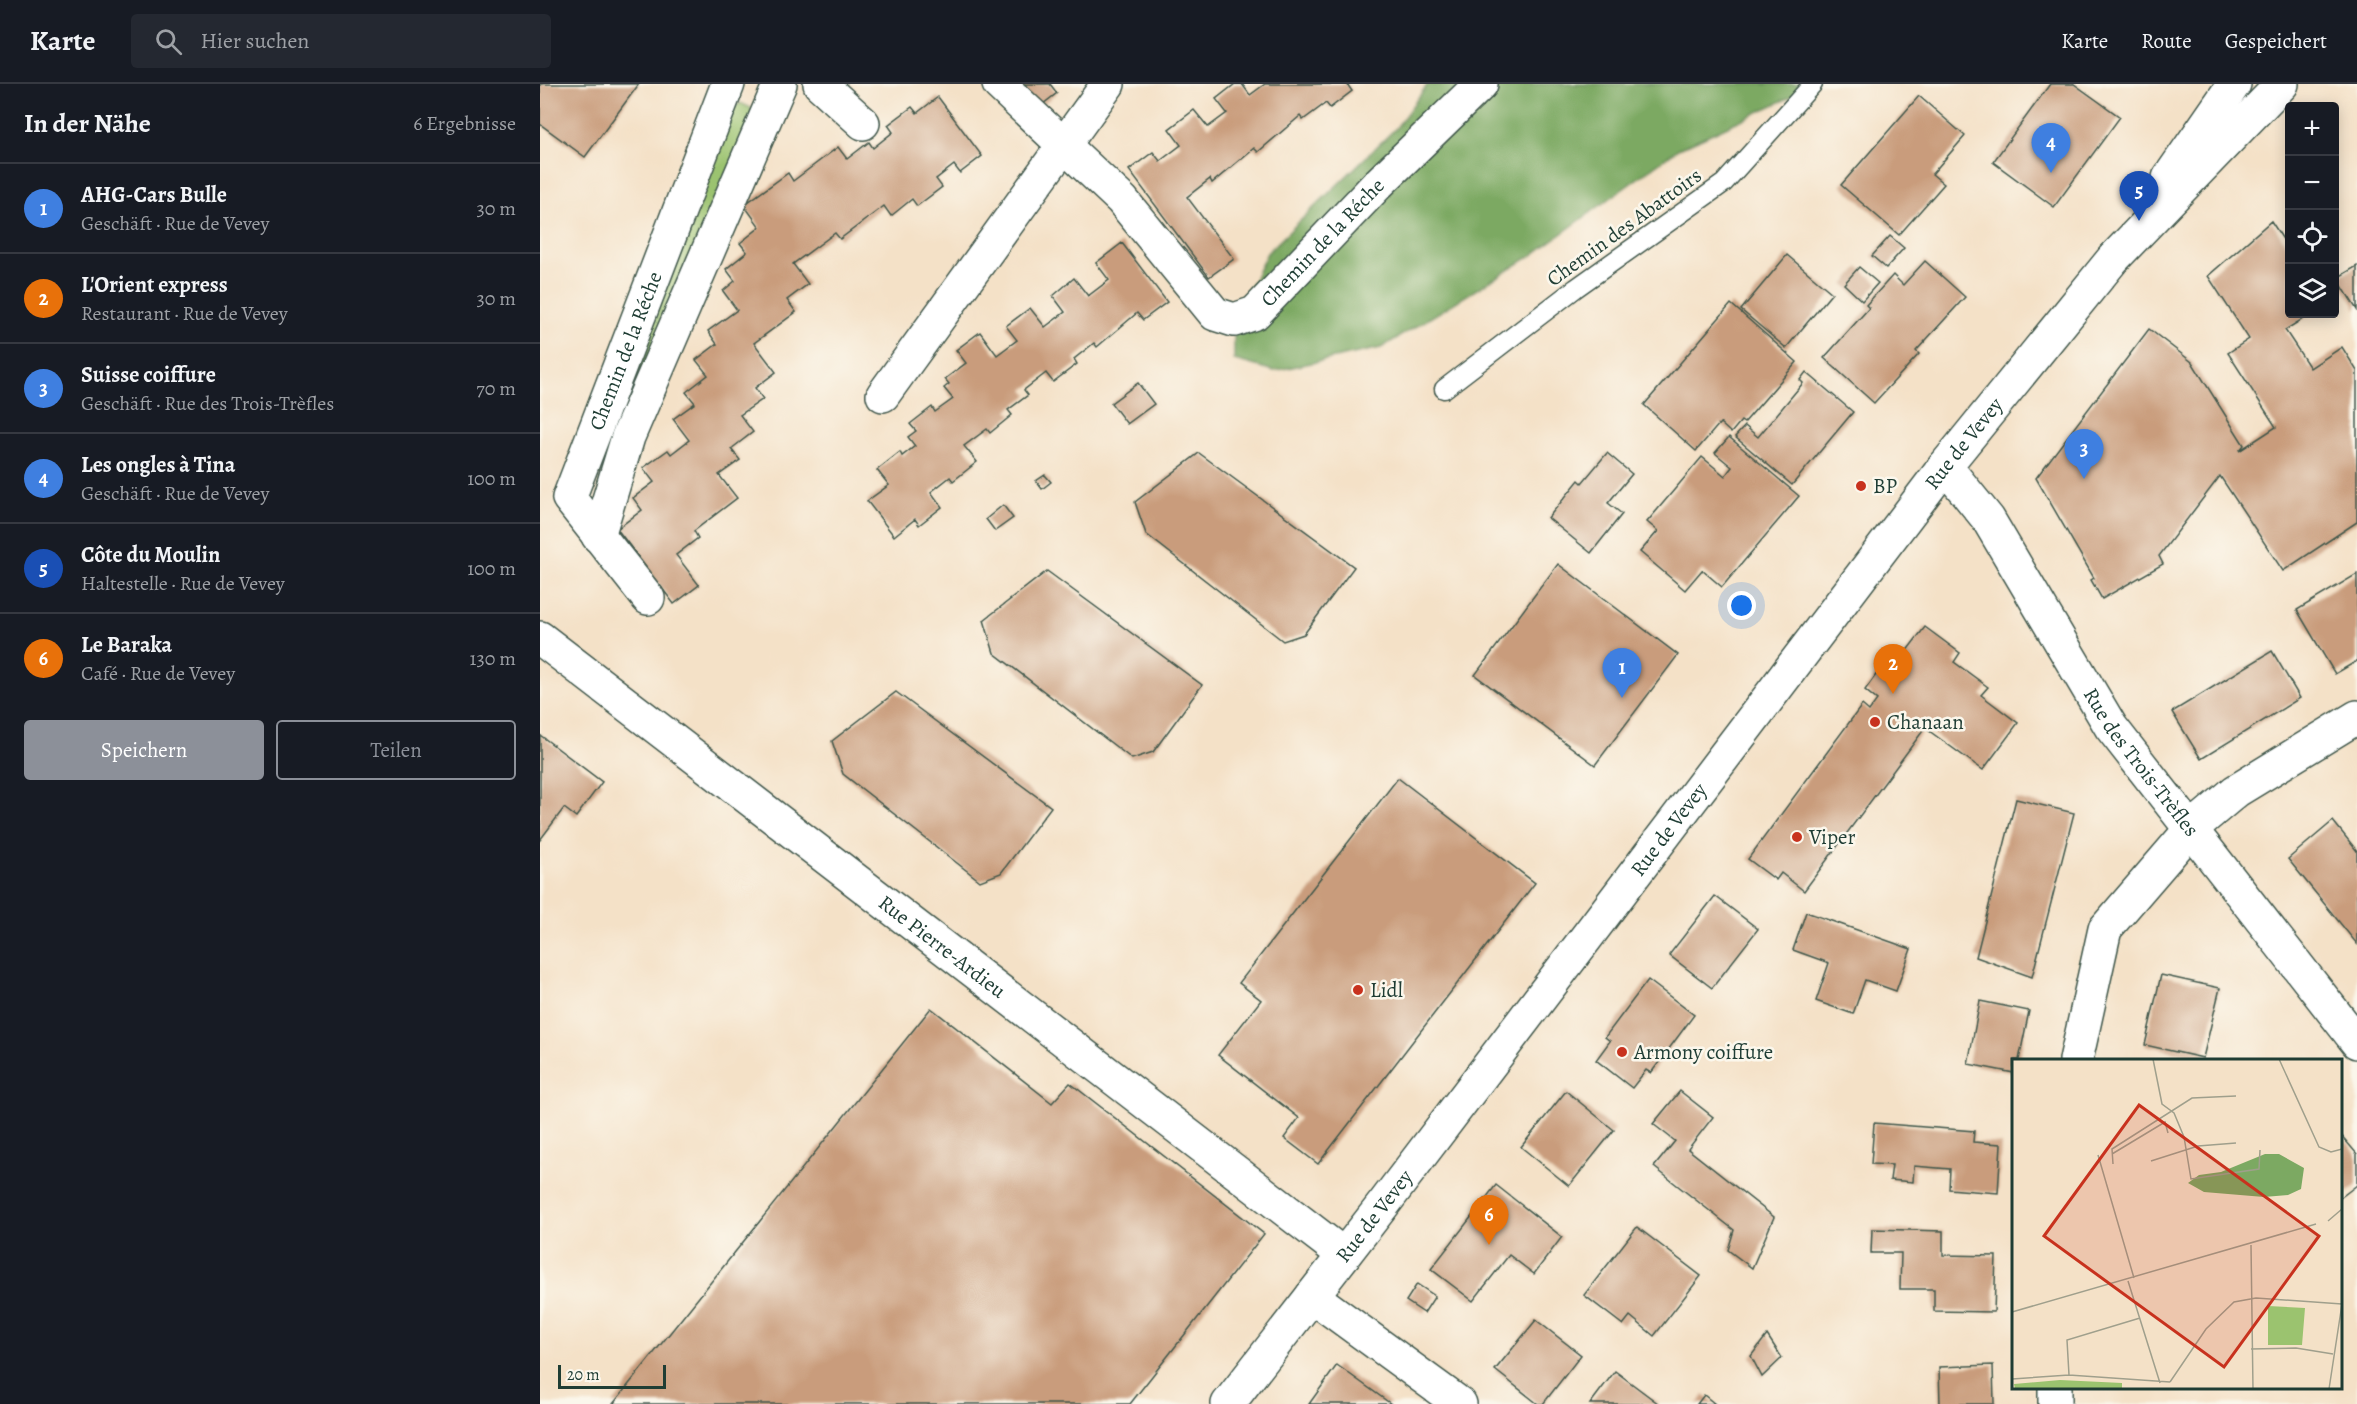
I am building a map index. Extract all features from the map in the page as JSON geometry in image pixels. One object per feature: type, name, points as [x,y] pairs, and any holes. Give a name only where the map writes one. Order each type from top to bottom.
[{"type":"street","name":"Chemin de la Réche","points":[[648,598],[569,498],[728,84]]},
{"type":"street","points":[[820,84],[863,123]]},
{"type":"street","name":"Chemin de la Réche","points":[[999,84],[1122,200],[1215,314],[1234,320],[1255,313],[1377,185],[1481,84]]},
{"type":"street","points":[[883,395],[1108,84]]},
{"type":"street","name":"Rue de Vevey","points":[[1228,1404],[1945,466],[2113,259],[2234,84]]},
{"type":"street","name":"Rue de Vevey","points":[[2113,259],[2282,84]]},
{"type":"street","points":[[598,536],[628,437],[767,88]]},
{"type":"street","points":[[612,386],[645,399]]},
{"type":"street","name":"Rue des Trois-Trèfles","points":[[1945,466],[1988,519],[2111,727],[2357,1042]]},
{"type":"street","name":"Rue Pierre-Ardieu","points":[[540,638],[1344,1255]]},
{"type":"street","points":[[2076,1059],[2106,928],[2192,828],[2236,792],[2357,717]]},
{"type":"street","points":[[1312,1296],[1460,1404]]},
{"type":"lane","name":"Chemin des Abattoirs","points":[[1444,389],[1576,288],[1724,183],[1813,84]]},
{"type":"green space","points":[[1428,84],[1813,84],[1806,90],[1678,149],[1531,256],[1381,348],[1274,371],[1234,360],[1234,320],[1267,253],[1396,128]]},
{"type":"green space","points":[[740,103],[751,108],[754,119],[637,383],[622,376],[734,107]]},
{"type":"building","points":[[540,84],[639,84],[585,157],[540,124]]},
{"type":"building","points":[[1014,84],[1050,84],[1057,93],[1034,111]]},
{"type":"building","points":[[1235,84],[1242,84],[1250,95],[1265,84],[1347,84],[1352,91],[1330,108],[1326,103],[1303,120],[1300,116],[1258,152],[1254,148],[1212,183],[1210,179],[1187,197],[1234,259],[1209,277],[1129,170],[1153,152],[1160,161],[1181,145],[1169,129],[1194,110],[1208,127],[1227,113],[1216,99]]},
{"type":"building","points":[[2050,84],[2074,84],[2120,117],[2054,207],[1993,162]]},
{"type":"building","points":[[1919,96],[1965,136],[1932,174],[1944,184],[1899,235],[1841,185]]},
{"type":"building","points":[[938,97],[982,156],[960,173],[954,165],[936,179],[942,187],[917,206],[912,199],[891,216],[884,206],[840,239],[835,233],[793,264],[808,284],[787,300],[796,312],[754,343],[776,372],[755,388],[763,399],[740,415],[753,432],[731,449],[740,460],[719,475],[737,498],[694,531],[698,538],[676,555],[699,585],[674,604],[617,529],[642,510],[633,498],[654,482],[643,468],[668,450],[671,454],[689,440],[673,419],[695,403],[686,392],[708,375],[696,360],[717,344],[708,331],[737,310],[723,291],[735,281],[726,269],[747,252],[740,243],[760,227],[744,205],[788,173],[793,181],[838,147],[847,159],[869,142],[873,148],[893,132],[888,125],[912,107],[917,113]]},
{"type":"building","points":[[2271,221],[2285,242],[2285,318],[2304,318],[2285,330],[2310,368],[2342,347],[2357,371],[2357,522],[2283,571],[2220,476],[2159,556],[2163,564],[2102,599],[2091,580],[2094,578],[2036,478],[2149,329],[2192,362],[2244,445],[2239,451],[2276,427],[2228,353],[2249,339],[2208,276]]},
{"type":"building","points":[[1890,236],[1904,248],[1886,268],[1872,256]]},
{"type":"building","points":[[1122,243],[1167,302],[1143,320],[1137,313],[1097,347],[1094,343],[1074,359],[1077,364],[1053,382],[1046,373],[1024,390],[1028,395],[1008,410],[1012,415],[990,433],[987,429],[964,446],[977,462],[953,481],[950,477],[931,492],[942,507],[919,525],[915,519],[894,536],[867,501],[889,485],[877,470],[900,452],[902,456],[915,446],[908,437],[916,431],[910,424],[932,407],[935,412],[953,399],[944,388],[949,384],[945,379],[966,363],[956,350],[980,332],[997,355],[1017,340],[1006,326],[1030,308],[1045,327],[1065,312],[1053,296],[1074,278],[1088,296],[1109,280],[1096,263]]},
{"type":"building","points":[[1787,255],[1832,293],[1786,348],[1741,310]]},
{"type":"building","points":[[1925,261],[1965,297],[1916,351],[1919,354],[1874,403],[1824,358],[1869,308],[1866,305],[1893,275],[1903,285]]},
{"type":"building","points":[[2357,266],[2357,310],[2339,281],[2339,277]]},
{"type":"building","points":[[1859,267],[1878,283],[1862,301],[1844,284]]},
{"type":"building","points":[[1731,304],[1797,362],[1744,423],[1741,421],[1731,433],[1720,423],[1696,451],[1644,405]]},
{"type":"building","points":[[1806,372],[1853,412],[1792,485],[1735,437],[1745,426],[1758,437],[1803,383],[1800,380]]},
{"type":"building","points":[[1138,383],[1154,404],[1127,424],[1111,403]]},
{"type":"building","points":[[1729,437],[1799,496],[1722,587],[1702,570],[1685,590],[1640,552],[1658,531],[1647,522],[1702,457],[1725,476],[1732,467],[1715,453]]},
{"type":"building","points":[[1199,453],[1354,567],[1304,634],[1283,641],[1146,534],[1135,502]]},
{"type":"building","points":[[1607,453],[1632,474],[1608,503],[1622,514],[1591,553],[1548,518],[1579,480],[1582,483]]},
{"type":"building","points":[[1045,475],[1051,482],[1042,489],[1036,481]]},
{"type":"building","points":[[1003,505],[1013,518],[995,531],[986,519]]},
{"type":"building","points":[[1558,564],[1678,655],[1595,765],[1475,675]]},
{"type":"building","points":[[1047,571],[1202,685],[1153,752],[1132,759],[994,653],[984,620]]},
{"type":"building","points":[[2357,574],[2357,661],[2335,674],[2297,610]]},
{"type":"building","points":[[1925,627],[1960,653],[1954,662],[1988,687],[1981,695],[2018,723],[1983,770],[1925,728],[1804,891],[1781,873],[1776,880],[1748,859],[1862,705],[1869,711],[1877,700],[1865,690],[1878,672],[1886,678]]},
{"type":"building","points":[[2272,651],[2300,698],[2201,759],[2172,712]]},
{"type":"building","points":[[896,692],[1051,807],[1001,873],[980,881],[843,774],[832,741]]},
{"type":"building","points":[[540,735],[602,782],[576,817],[564,808],[540,840]]},
{"type":"building","points":[[1398,778],[1535,883],[1318,1164],[1284,1138],[1299,1118],[1218,1055],[1261,1000],[1239,983]]},
{"type":"building","points":[[2016,799],[2074,813],[2032,977],[1976,957]]},
{"type":"building","points":[[2333,821],[2357,851],[2357,944],[2288,859]]},
{"type":"building","points":[[1715,896],[1758,929],[1712,988],[1669,955]]},
{"type":"building","points":[[1806,912],[1911,949],[1896,991],[1865,980],[1853,1014],[1816,1001],[1829,963],[1793,950]]},
{"type":"building","points":[[2161,975],[2220,988],[2203,1058],[2145,1045]]},
{"type":"building","points":[[1648,980],[1694,1015],[1651,1073],[1646,1070],[1632,1088],[1596,1060],[1610,1041],[1605,1037]]},
{"type":"building","points":[[1980,1001],[2029,1011],[2019,1059],[2012,1059],[2012,1073],[1968,1064]]},
{"type":"building","points":[[931,1008],[1052,1103],[1070,1083],[1264,1234],[1130,1404],[613,1404]]},
{"type":"building","points":[[1566,1091],[1614,1130],[1569,1186],[1521,1147]]},
{"type":"building","points":[[1680,1091],[1713,1117],[1688,1149],[1774,1217],[1752,1268],[1728,1250],[1734,1230],[1654,1167],[1675,1141],[1653,1124]]},
{"type":"building","points":[[1874,1123],[1974,1131],[1973,1142],[2001,1144],[1998,1193],[1949,1189],[1950,1169],[1914,1166],[1913,1182],[1890,1180],[1892,1165],[1871,1164]]},
{"type":"building","points":[[2342,1136],[2357,1154],[2357,1185],[2342,1196]]},
{"type":"building","points":[[1496,1185],[1562,1237],[1534,1274],[1509,1255],[1473,1301],[1431,1269]]},
{"type":"building","points":[[1637,1227],[1701,1276],[1654,1336],[1630,1316],[1623,1325],[1584,1295]]},
{"type":"building","points":[[1872,1229],[1943,1231],[1943,1255],[1996,1256],[1994,1312],[1934,1311],[1934,1289],[1900,1289],[1901,1253],[1871,1253]]},
{"type":"building","points":[[1417,1284],[1435,1296],[1424,1313],[1406,1301]]},
{"type":"building","points":[[1536,1320],[1581,1355],[1543,1404],[1538,1404],[1495,1370]]},
{"type":"building","points":[[1767,1335],[1782,1358],[1762,1377],[1751,1356]]},
{"type":"building","points":[[1337,1365],[1391,1404],[1309,1404]]},
{"type":"building","points":[[1993,1365],[1994,1404],[1940,1404],[1939,1367]]},
{"type":"building","points":[[1615,1371],[1659,1404],[1590,1404]]},
{"type":"building","points":[[1704,1395],[1715,1404],[1697,1404]]},
{"type":"place","name":"Les ongles à Tina","points":[[2051,173]]},
{"type":"place","name":"Côte du Moulin","points":[[2139,221]]},
{"type":"place","name":"Suisse coiffure","points":[[2084,479]]},
{"type":"place","name":"BP","points":[[1861,486]]},
{"type":"place","name":"L'Orient express","points":[[1893,694]]},
{"type":"place","name":"AHG-Cars Bulle","points":[[1622,698]]},
{"type":"place","name":"Chanaan","points":[[1875,722]]},
{"type":"place","name":"Viper","points":[[1797,837]]},
{"type":"place","name":"Lidl","points":[[1358,990]]},
{"type":"place","name":"Armony coiffure","points":[[1622,1052]]},
{"type":"place","name":"Le Baraka","points":[[1489,1245]]}]
